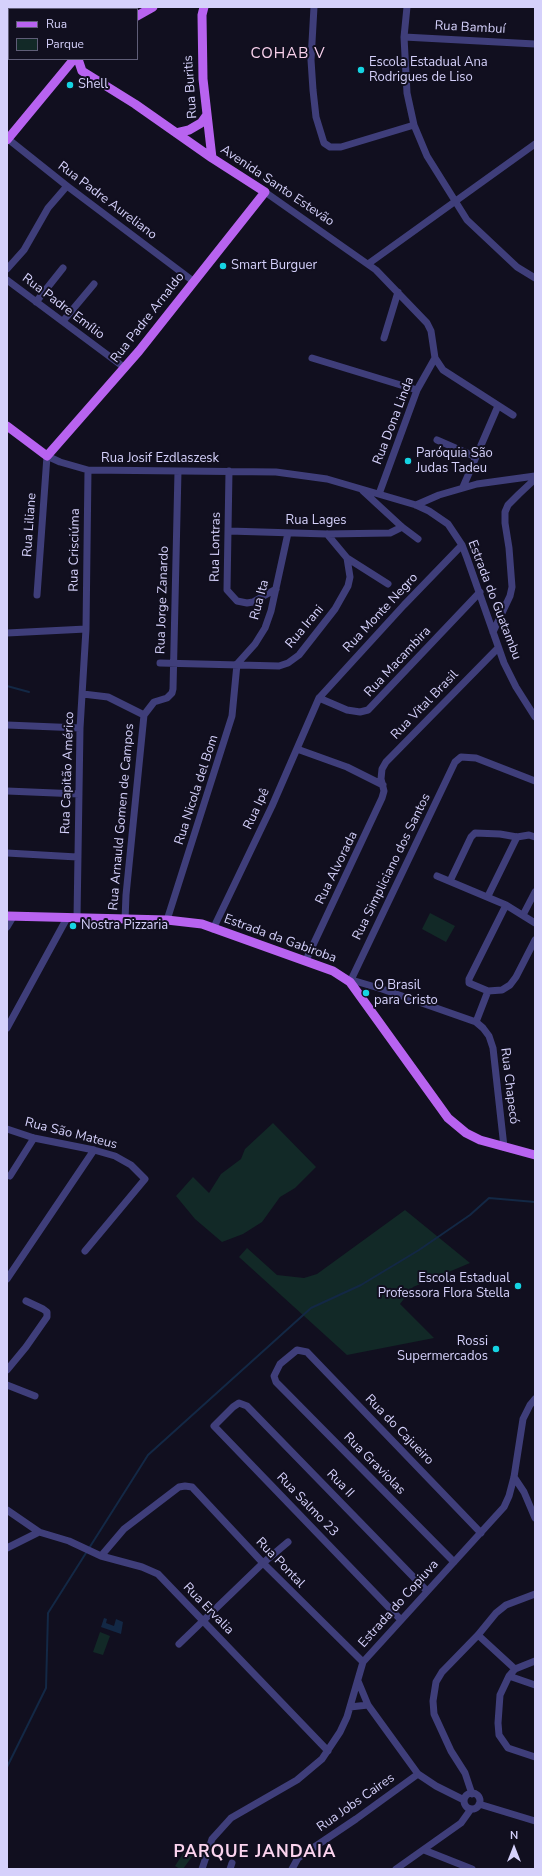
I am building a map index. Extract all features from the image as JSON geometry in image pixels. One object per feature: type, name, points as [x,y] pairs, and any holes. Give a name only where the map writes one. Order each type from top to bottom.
[{"type":"main road","points":[[138,15],[154,7]]},
{"type":"main road","name":"Rua Buritis","points":[[201,10],[202,72],[212,158]]},
{"type":"main road","points":[[7,139],[73,60]]},
{"type":"main road","name":"Avenida Santo Estevão","points":[[78,60],[82,71],[135,104],[212,158],[265,192]]},
{"type":"main road","points":[[176,133],[189,130],[200,123],[206,116]]},
{"type":"main road","name":"Rua Padre Arnaldo","points":[[47,456],[125,368],[265,192]]},
{"type":"main road","points":[[7,426],[47,456]]},
{"type":"main road","name":"Estrada da Gabiroba","points":[[10,916],[167,920],[202,924],[306,960],[333,971],[350,982],[448,1118],[466,1133],[480,1140],[535,1155]]},
{"type":"street","points":[[314,7],[311,60],[313,90],[316,117],[324,143],[330,147],[341,146],[414,125]]},
{"type":"street","points":[[408,7],[404,36],[407,93],[414,125],[427,156],[467,220],[517,267],[535,278]]},
{"type":"street","name":"Rua Bambuí","points":[[404,36],[535,44]]},
{"type":"street","name":"Rua Padre Aureliano","points":[[7,139],[193,281]]},
{"type":"street","points":[[368,264],[535,144]]},
{"type":"street","points":[[7,269],[24,250],[48,208],[67,186]]},
{"type":"street","name":"Avenida Santo Estevão","points":[[265,192],[368,264],[398,292],[427,323],[431,331],[435,358]]},
{"type":"street","points":[[36,302],[63,268]]},
{"type":"street","name":"Rua Padre Emílio","points":[[7,280],[125,368]]},
{"type":"street","points":[[63,321],[94,284]]},
{"type":"street","points":[[384,338],[398,292]]},
{"type":"street","points":[[312,358],[417,390]]},
{"type":"street","points":[[435,358],[444,370],[452,377],[513,415]]},
{"type":"street","name":"Rua Dona Linda","points":[[379,494],[417,390],[435,358]]},
{"type":"street","points":[[463,488],[498,406]]},
{"type":"street","points":[[437,440],[476,457]]},
{"type":"street","name":"Rua Josif Ezdlaszesk","points":[[47,456],[60,462],[88,470],[276,472]]},
{"type":"street","name":"Rua Liliane","points":[[37,595],[47,456]]},
{"type":"street","name":"Rua Crisciúma","points":[[86,629],[88,470]]},
{"type":"street","name":"Rua Jorge Zanardo","points":[[144,716],[154,702],[166,698],[172,692],[178,471]]},
{"type":"street","name":"Rua Lontras","points":[[229,471],[227,590],[236,601],[253,602],[276,589]]},
{"type":"street","name":"Estrada do Guatambu","points":[[276,472],[327,479],[416,505],[429,511],[448,524],[462,545],[480,592],[498,648],[516,687],[535,717]]},
{"type":"street","points":[[416,505],[477,484],[535,478]]},
{"type":"street","points":[[493,632],[510,596],[512,587],[509,548],[504,523],[505,512],[519,494],[535,478]]},
{"type":"street","points":[[362,490],[402,527],[418,539]]},
{"type":"street","name":"Rua Lages","points":[[229,531],[327,534],[390,533],[402,527]]},
{"type":"street","name":"Rua Ita","points":[[236,664],[255,644],[265,628],[271,611],[288,533]]},
{"type":"street","points":[[327,534],[347,558],[388,584]]},
{"type":"street","name":"Rua Monte Negro","points":[[319,698],[404,605],[462,545]]},
{"type":"street","name":"Rua Irani","points":[[160,663],[279,666],[288,663],[299,655],[345,595],[350,577],[347,558]]},
{"type":"street","name":"Rua Macambira","points":[[319,698],[347,710],[368,710],[480,592]]},
{"type":"street","points":[[7,633],[86,629]]},
{"type":"street","name":"Rua Capitão Américo","points":[[77,918],[80,728],[86,629]]},
{"type":"street","name":"Rua Vital Brasil","points":[[383,785],[382,769],[386,762],[498,648]]},
{"type":"street","name":"Rua Nicola del Bom","points":[[167,920],[232,716],[236,664]]},
{"type":"street","points":[[83,694],[108,697],[144,716]]},
{"type":"street","name":"Rua Ipê","points":[[213,929],[272,806],[319,698]]},
{"type":"street","name":"Rua Arnauld Gomen de Campos","points":[[125,920],[126,895],[144,716]]},
{"type":"street","points":[[7,725],[80,728]]},
{"type":"street","points":[[297,749],[347,767],[383,785]]},
{"type":"street","name":"Rua Simpliciano dos Santos","points":[[350,982],[455,762],[461,758],[476,758],[535,781]]},
{"type":"street","name":"Rua Alvorada","points":[[306,960],[375,816],[382,798],[383,785]]},
{"type":"street","points":[[7,791],[79,794]]},
{"type":"street","points":[[450,881],[470,837],[475,833],[494,833],[517,837],[529,835],[535,837]]},
{"type":"street","points":[[488,896],[517,837]]},
{"type":"street","points":[[7,853],[77,857]]},
{"type":"street","points":[[437,876],[488,896],[535,923]]},
{"type":"street","points":[[523,915],[535,892]]},
{"type":"street","points":[[506,905],[469,979],[469,983],[488,991],[502,990],[510,985],[516,977],[535,940]]},
{"type":"street","points":[[7,927],[10,916]]},
{"type":"street","points":[[7,1028],[67,918]]},
{"type":"street","name":"Rua Chapecó","points":[[350,982],[355,981],[476,1022],[483,1028],[489,1036],[493,1048],[504,1147]]},
{"type":"street","points":[[476,1022],[488,991]]},
{"type":"street","name":"Rua São Mateus","points":[[7,1129],[34,1138],[94,1150],[124,1160],[145,1179],[85,1251]]},
{"type":"street","points":[[10,1176],[34,1138]]},
{"type":"street","points":[[7,1280],[94,1150]]},
{"type":"street","points":[[7,1370],[26,1347],[47,1317],[47,1312],[26,1301]]},
{"type":"street","name":"Rua do Cajueiro","points":[[276,1382],[274,1376],[280,1364],[297,1350],[307,1352],[481,1533]]},
{"type":"street","name":"Rua Graviolas","points":[[276,1382],[454,1562]]},
{"type":"street","points":[[7,1385],[35,1396]]},
{"type":"street","name":"Estrada do Copiuva","points":[[202,1869],[212,1839],[231,1818],[297,1780],[322,1759],[340,1732],[350,1707],[363,1662],[504,1507],[509,1496],[514,1477],[522,1419],[535,1399]]},
{"type":"street","name":"Rua II","points":[[233,1407],[239,1404],[248,1406],[427,1590]]},
{"type":"street","name":"Rua Salmo 23","points":[[233,1407],[214,1426],[401,1620]]},
{"type":"street","points":[[514,1477],[524,1492],[535,1518]]},
{"type":"street","name":"Rua Pontal","points":[[101,1556],[124,1529],[179,1487],[192,1487],[263,1563],[363,1662]]},
{"type":"street","name":"Rua Ervalia","points":[[7,1510],[39,1532],[69,1542],[101,1556],[142,1567],[158,1574],[328,1751]]},
{"type":"street","points":[[7,1548],[39,1532]]},
{"type":"street","points":[[179,1644],[204,1622],[263,1563],[288,1542]]},
{"type":"street","points":[[479,1804],[478,1797],[472,1794],[465,1773],[437,1723],[434,1714],[433,1701],[436,1682],[442,1672],[478,1635],[496,1613],[506,1605],[535,1594]]},
{"type":"street","points":[[478,1635],[515,1669]]},
{"type":"street","points":[[535,1661],[515,1669],[509,1676],[500,1695],[498,1723],[499,1735],[508,1748],[535,1757]]},
{"type":"street","points":[[509,1676],[535,1685]]},
{"type":"street","points":[[358,1681],[368,1705],[418,1774],[436,1786],[464,1800],[466,1807],[471,1809]]},
{"type":"street","points":[[350,1707],[368,1705]]},
{"type":"street","name":"Rua Jobs Caires","points":[[292,1869],[298,1858],[356,1820],[418,1774]]},
{"type":"street","points":[[464,1800],[467,1796],[472,1794]]},
{"type":"street","points":[[396,1869],[461,1823],[471,1809],[476,1808],[479,1804]]},
{"type":"street","points":[[479,1804],[535,1822]]},
{"type":"street","points":[[424,1850],[472,1869]]},
{"type":"green space","points":[[430,913],[455,926],[446,942],[422,929]]},
{"type":"green space","points":[[273,1123],[316,1167],[295,1188],[280,1197],[262,1222],[243,1234],[222,1242],[195,1219],[176,1196],[193,1177],[209,1193],[221,1174],[241,1159],[245,1149]]},
{"type":"green space","points":[[405,1210],[470,1263],[413,1287],[400,1304],[434,1338],[347,1355],[239,1257],[247,1248],[277,1275],[304,1278],[317,1274]]},
{"type":"green space","points":[[100,1632],[110,1636],[103,1655],[93,1652]]},
{"type":"green space","points":[[186,1849],[194,1854],[183,1869],[180,1869],[175,1866]]},
{"type":"water","points":[[104,1618],[107,1619],[106,1623],[114,1626],[116,1619],[123,1622],[121,1634],[101,1627]]},
{"type":"waterway","points":[[7,686],[29,692]]},
{"type":"waterway","points":[[7,1767],[46,1688],[48,1613],[148,1455],[311,1308],[361,1285],[419,1250],[470,1215],[489,1198],[535,1202]]},
{"type":"place","name":"Escola Estadual Ana Rodrigues de Liso","points":[[361,70]]},
{"type":"place","name":"Shell","points":[[70,85]]},
{"type":"place","name":"Smart Burguer","points":[[223,266]]},
{"type":"place","name":"Paróquia São Judas Tadeu","points":[[408,461]]},
{"type":"place","name":"Nostra Pizzaria","points":[[73,926]]},
{"type":"place","name":"O Brasil para Cristo","points":[[366,993]]},
{"type":"place","name":"Escola Estadual Professora Flora Stella","points":[[518,1286]]},
{"type":"place","name":"Rossi Supermercados","points":[[496,1349]]},
{"type":"district","name":"COHAB V","points":[[288,54]]},
{"type":"district","name":"PARQUE JANDAIA","points":[[255,1853]]}]
